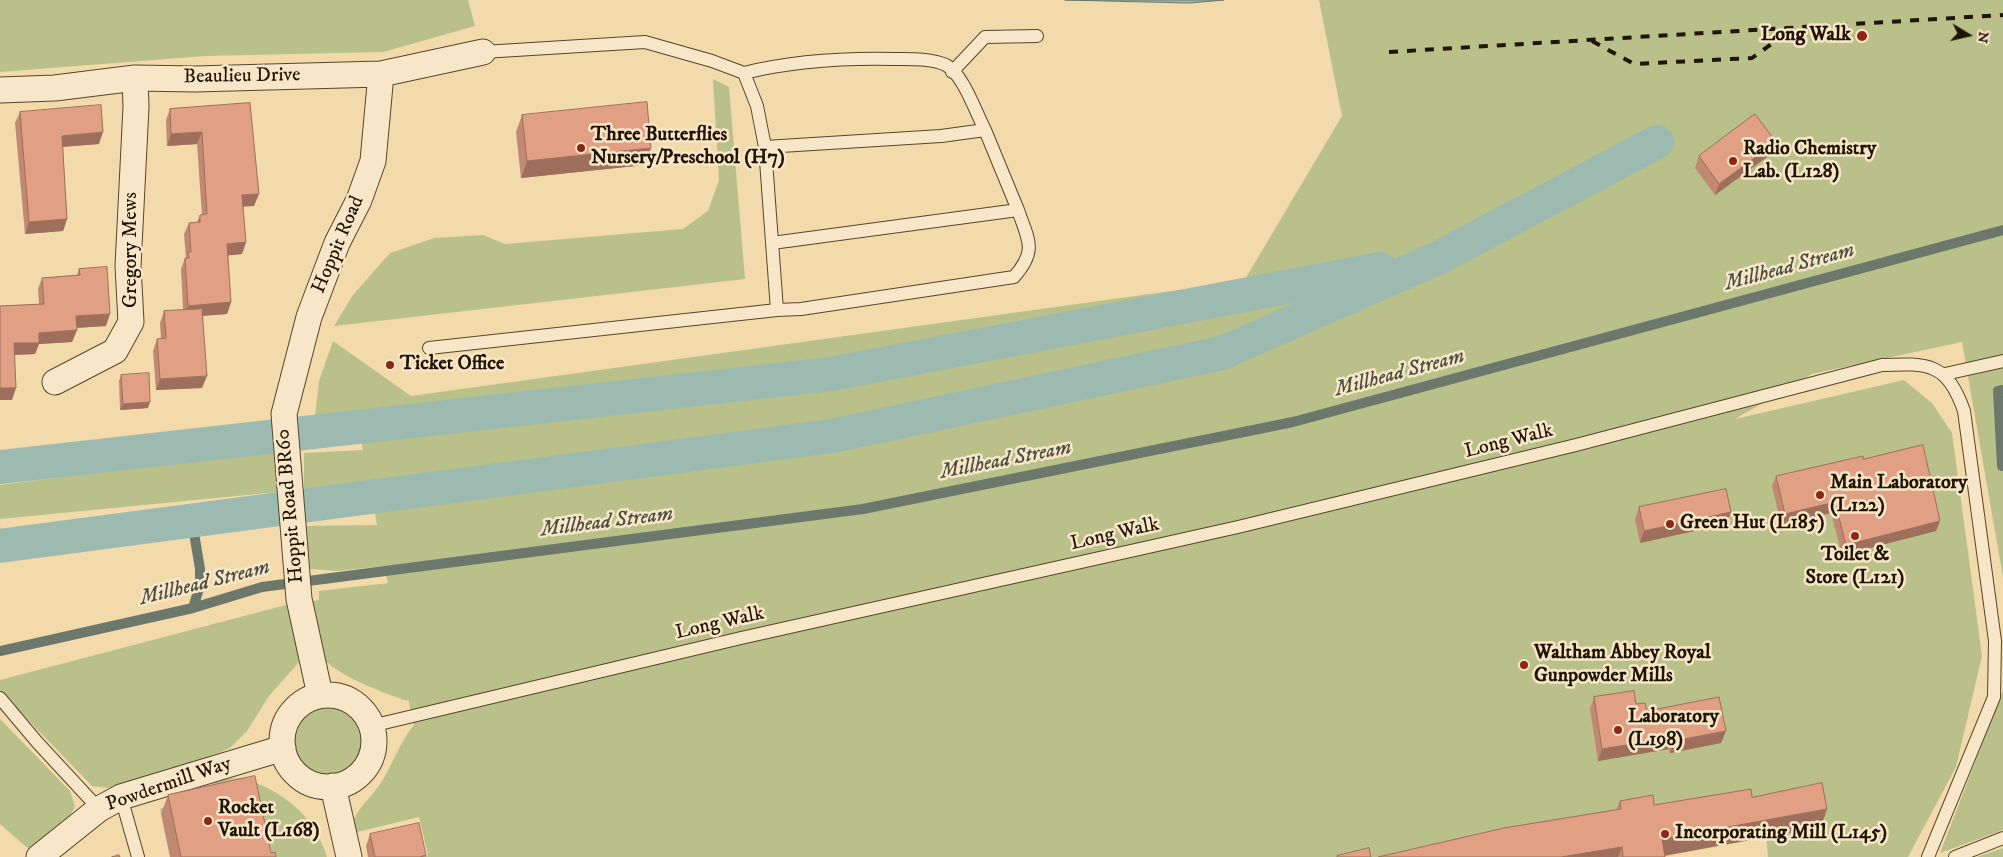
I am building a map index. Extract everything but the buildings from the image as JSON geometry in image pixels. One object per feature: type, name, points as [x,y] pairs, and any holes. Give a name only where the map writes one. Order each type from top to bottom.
[{"type":"street","name":"Beaulieu Drive","points":[[0,90],[55,88],[135,78],[381,74],[483,52]]},
{"type":"street","name":"Hoppit Road","points":[[284,414],[309,317],[337,243],[359,200],[373,160],[381,74]]},
{"type":"street","name":"Gregory Mews","points":[[55,382],[115,352],[131,322],[128,266],[136,107],[135,78]]},
{"type":"street","name":"Hoppit Road BR60","points":[[284,414],[299,599],[320,695]]},
{"type":"street","points":[[320,695],[335,695],[349,700],[361,708],[374,734],[373,749],[368,763],[359,774],[347,782],[333,786],[319,786],[306,781],[295,773],[287,761],[283,748],[282,734],[287,720],[301,704],[320,695]]},
{"type":"street","name":"Powdermill Way","points":[[39,857],[99,809],[121,797],[283,748]]},
{"type":"street","points":[[333,786],[349,857]]},
{"type":"lane","points":[[952,72],[985,37],[1037,36]]},
{"type":"lane","points":[[429,348],[801,308],[1014,276],[1027,262],[1029,245],[1018,210],[985,130],[960,78],[946,66],[916,59],[824,60],[775,66],[744,73],[712,61],[645,42],[483,52]]},
{"type":"lane","points":[[744,73],[757,106],[765,147],[777,310]]},
{"type":"lane","points":[[765,147],[941,136],[985,130]]},
{"type":"lane","points":[[772,243],[1018,210]]},
{"type":"lane","points":[[1928,857],[1994,697],[1995,641],[1964,410],[1956,388],[1945,374],[2003,361]]},
{"type":"lane","name":"Long Walk","points":[[371,726],[741,638],[1238,527],[1576,445],[1882,365],[1906,364],[1930,367],[1945,374]]},
{"type":"lane","points":[[0,698],[37,742],[99,809]]},
{"type":"lane","points":[[121,797],[138,857]]},
{"type":"lane","points":[[1955,857],[2003,838]]},
{"type":"green space","points":[[0,0],[468,0],[475,26],[383,52],[205,56],[0,72]]},
{"type":"green space","points":[[1319,0],[2003,0],[2003,577],[1962,342],[1812,374],[1735,419],[1904,380],[1932,403],[1952,433],[1982,656],[1956,767],[1908,857],[1768,857],[1763,798],[1420,857],[423,857],[428,855],[419,817],[349,834],[358,813],[383,780],[408,732],[414,725],[408,699],[407,701],[385,693],[344,674],[324,659],[316,646],[313,601],[319,600],[319,591],[388,583],[384,566],[338,571],[310,569],[303,526],[377,525],[370,487],[304,491],[304,453],[363,450],[357,418],[314,424],[319,381],[333,341],[411,396],[1244,281],[1342,116]]},
{"type":"green space","points":[[713,79],[729,87],[745,279],[334,326],[353,295],[390,253],[434,238],[483,235],[505,244],[683,229],[708,211],[719,180]]},
{"type":"green space","points":[[278,449],[278,492],[0,519],[0,485]]},
{"type":"green space","points":[[290,604],[299,662],[269,696],[247,731],[230,748],[204,759],[108,788],[92,786],[0,691],[0,680]]},
{"type":"green space","points":[[2003,690],[2003,830],[1940,853]]},
{"type":"green space","points":[[327,702],[342,705],[355,713],[363,726],[366,741],[363,756],[355,769],[342,777],[327,780],[312,777],[299,769],[291,756],[288,741],[291,726],[299,713],[312,705]]},
{"type":"green space","points":[[0,719],[70,791],[75,806],[68,820],[31,851],[0,824]]},
{"type":"green space","points":[[243,778],[271,790],[295,807],[314,829],[327,857],[261,857],[161,814],[160,809],[223,779]]},
{"type":"green space","points":[[2003,848],[2003,857],[1977,857]]},
{"type":"water","points":[[1065,0],[1224,0],[1190,3]]},
{"type":"waterway","points":[[0,546],[832,436],[1222,353],[1438,258],[1657,142]]},
{"type":"waterway","name":"Millhead Stream","points":[[0,651],[193,608],[262,587],[863,509],[1293,422],[2003,230]]},
{"type":"waterway","points":[[0,467],[831,374],[1380,269]]},
{"type":"waterway","points":[[2002,466],[1998,391],[2003,390]]},
{"type":"waterway","points":[[192,521],[200,569],[200,585],[193,608]]},
{"type":"railway","points":[[1389,52],[2003,15]]},
{"type":"railway","points":[[1592,41],[1634,64],[1752,58],[1792,29]]},
{"type":"place","name":"Long Walk","points":[[1862,36]]},
{"type":"place","name":"Three Butterflies Nursery/Preschool (H7)","points":[[581,148]]},
{"type":"place","name":"Radio Chemistry Lab. (L128)","points":[[1733,161]]},
{"type":"place","name":"Ticket Office","points":[[390,365]]},
{"type":"place","name":"Main Laboratory (L122)","points":[[1820,495]]},
{"type":"place","name":"Green Hut (L185)","points":[[1670,524]]},
{"type":"place","name":"Toilet & Store (L121)","points":[[1855,536]]},
{"type":"place","name":"Waltham Abbey Royal Gunpowder Mills","points":[[1524,665]]},
{"type":"place","name":"Laboratory (L198)","points":[[1618,730]]},
{"type":"place","name":"Rocket Vault (L168)","points":[[208,821]]},
{"type":"place","name":"Incorporating Mill (L145)","points":[[1665,834]]}]
